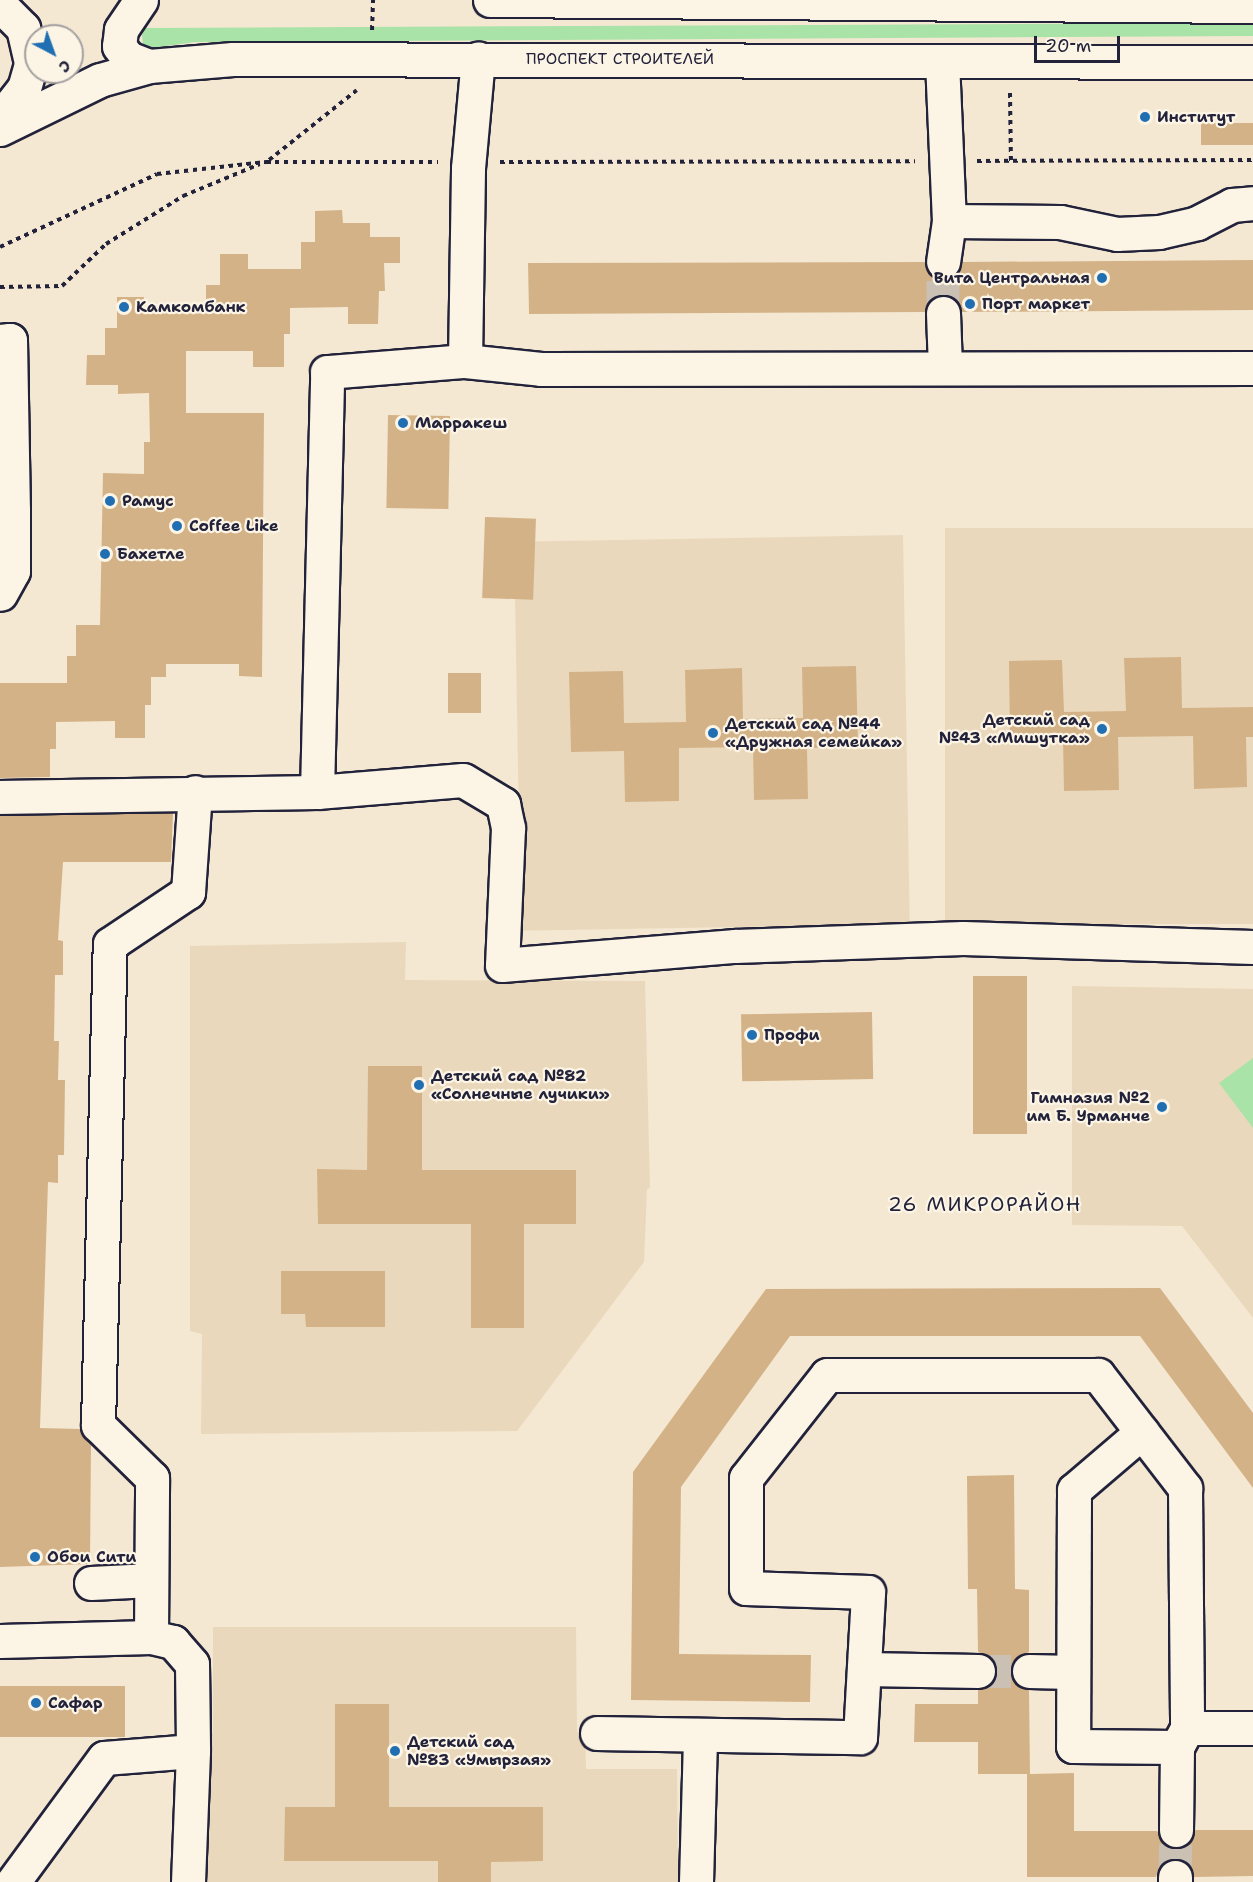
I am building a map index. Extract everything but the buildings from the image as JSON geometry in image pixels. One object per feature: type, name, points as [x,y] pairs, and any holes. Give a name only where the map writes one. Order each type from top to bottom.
[{"type":"main road","points":[[141,0],[121,30],[119,46],[128,58],[149,66]]},
{"type":"main road","points":[[490,0],[1181,2],[1253,6]]},
{"type":"main road","points":[[0,5],[23,28],[31,64],[24,88],[0,119]]},
{"type":"main road","points":[[465,361],[470,162],[478,58]]},
{"type":"main road","name":"ПРОСПЕКТ СТРОИТЕЛЕЙ","points":[[0,129],[100,80],[149,66],[233,59],[1253,62]]},
{"type":"main road","points":[[942,61],[949,221],[943,262]]},
{"type":"main road","points":[[949,221],[1060,222],[1117,234],[1159,232],[1197,224],[1232,205],[1253,203]]},
{"type":"main road","points":[[943,313],[945,368]]},
{"type":"main road","points":[[0,341],[10,340],[13,510],[13,571],[0,594]]},
{"type":"main road","points":[[317,792],[327,372],[465,361],[541,369],[1253,368]]},
{"type":"main road","points":[[0,797],[195,792],[317,792],[463,780],[503,804],[508,828],[502,965],[735,946],[963,938],[1253,947]]},
{"type":"main road","points":[[151,1637],[152,1478],[98,1425],[110,944],[188,892],[195,792]]},
{"type":"main road","points":[[597,1733],[860,1737],[868,1592],[746,1588],[746,1478],[827,1375],[1098,1375],[1185,1488],[1182,1737],[1176,1830]]},
{"type":"main road","points":[[1142,1432],[1074,1490],[1073,1746],[1182,1737],[1253,1728]]},
{"type":"main road","points":[[91,1583],[151,1580]]},
{"type":"main road","points":[[0,1641],[151,1637],[173,1641],[192,1664],[193,1751],[188,1882]]},
{"type":"main road","points":[[864,1669],[978,1671]]},
{"type":"main road","points":[[1029,1671],[1073,1672]]},
{"type":"main road","points":[[696,1882],[700,1735]]},
{"type":"main road","points":[[13,1882],[104,1758],[193,1751]]},
{"type":"path","points":[[0,287],[62,285],[106,244],[183,196],[279,157],[363,85],[370,58],[373,0]]},
{"type":"path","points":[[1010,86],[1011,161]]},
{"type":"path","points":[[0,248],[157,174],[266,162],[1253,160]]},
{"type":"shaded area","name":"Детский сад №43 «Мишутка»","points":[[945,528],[1253,528],[1253,924],[945,924]]},
{"type":"shaded area","name":"Детский сад №44 «Дружная семейка»","points":[[903,535],[910,924],[521,931],[514,542]]},
{"type":"shaded area","name":"Детский сад №82 «Солнечные лучики»","points":[[406,942],[405,980],[645,981],[650,1188],[647,1189],[644,1262],[517,1431],[201,1434],[202,1334],[190,1331],[190,946]]},
{"type":"shaded area","name":"Гимназия №2 им Б. Урманче","points":[[1072,986],[1253,989],[1253,1318],[1182,1226],[1072,1225]]},
{"type":"shaded area","name":"Детский сад №83 «Умырзая»","points":[[213,1627],[576,1627],[577,1732],[585,1731],[586,1769],[677,1769],[678,1882],[207,1882],[205,1733],[213,1733]]},
{"type":"green space","points":[[1253,23],[1253,36],[196,42],[152,48],[143,44],[142,36],[144,28]]},
{"type":"green space","points":[[1253,1058],[1253,1128],[1219,1083]]},
{"type":"tunnel","points":[[943,262],[943,313]]},
{"type":"tunnel","points":[[978,1671],[1029,1671]]},
{"type":"tunnel","points":[[1175,1877],[1176,1830]]},
{"type":"place","name":"Институт","points":[[1145,117]]},
{"type":"place","name":"Вита Центральная","points":[[1102,278]]},
{"type":"place","name":"Порт маркет","points":[[970,304]]},
{"type":"place","name":"Камкомбанк","points":[[124,307]]},
{"type":"place","name":"Марракеш","points":[[403,423]]},
{"type":"place","name":"Рамус","points":[[110,501]]},
{"type":"place","name":"Coffee Like","points":[[177,526]]},
{"type":"place","name":"Бахетле","points":[[105,554]]},
{"type":"place","name":"Детский сад №43 «Мишутка»","points":[[1102,729]]},
{"type":"place","name":"Детский сад №44 «Дружная семейка»","points":[[713,733]]},
{"type":"place","name":"Профи","points":[[752,1035]]},
{"type":"place","name":"Детский сад №82 «Солнечные лучики»","points":[[419,1085]]},
{"type":"place","name":"Гимназия №2 им Б. Урманче","points":[[1162,1107]]},
{"type":"place","name":"Обои Сити","points":[[35,1557]]},
{"type":"place","name":"Сафар","points":[[36,1703]]},
{"type":"place","name":"Детский сад №83 «Умырзая»","points":[[395,1751]]},
{"type":"district","name":"26 МИКРОРАЙОН","points":[[985,1204]]}]
